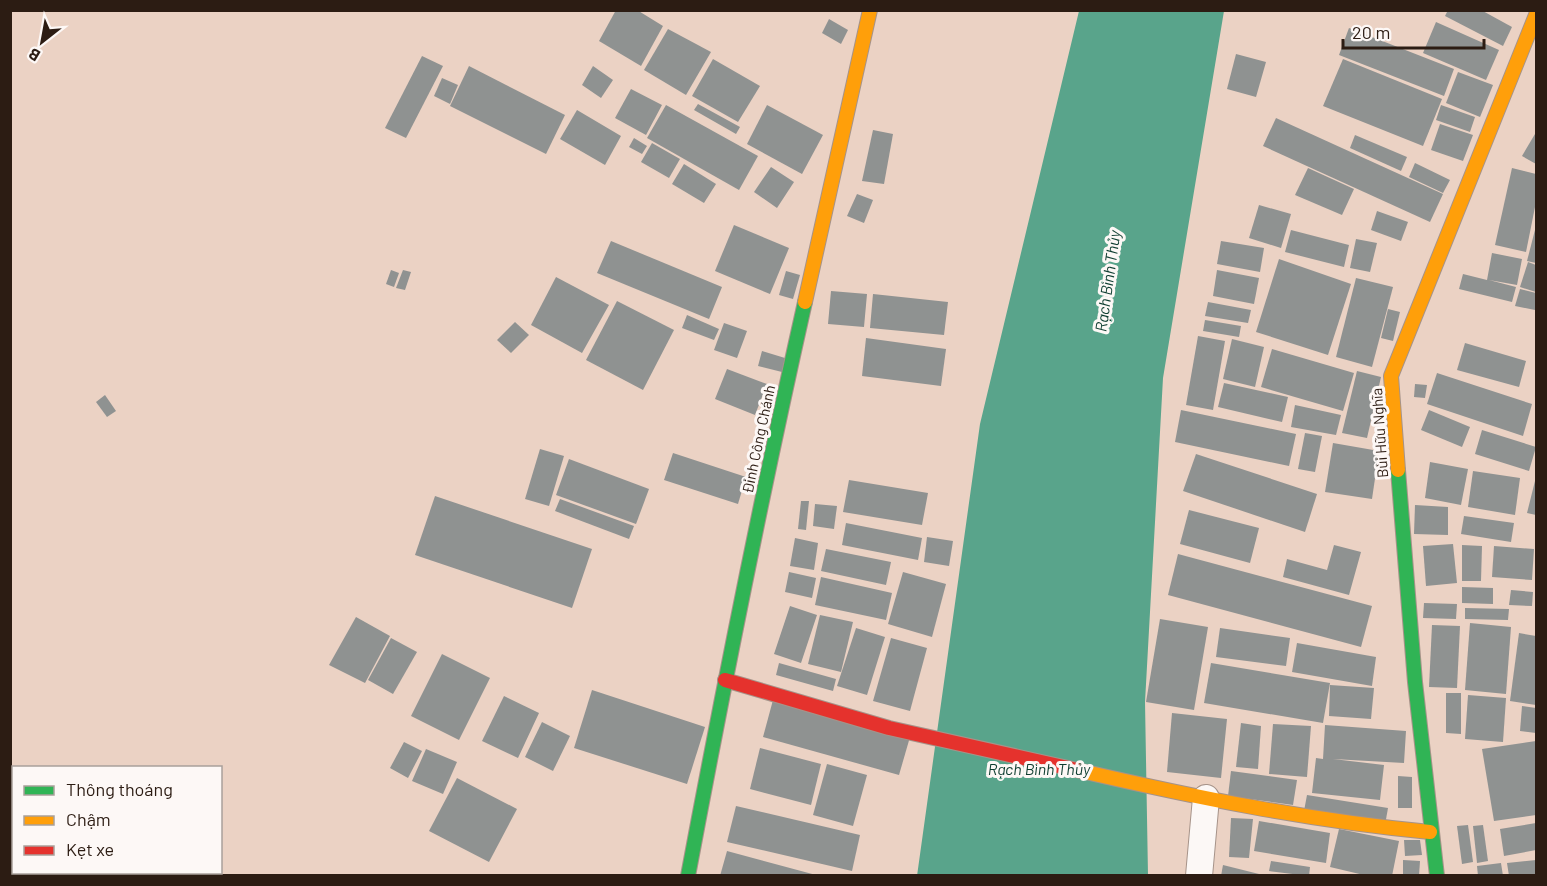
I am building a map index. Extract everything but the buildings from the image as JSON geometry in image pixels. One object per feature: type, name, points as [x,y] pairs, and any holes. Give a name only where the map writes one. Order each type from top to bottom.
[{"type":"street","name":"Đinh Công Chánh","points":[[688,876],[772,449],[870,10]]},
{"type":"street","name":"Bùi Hữu Nghĩa","points":[[1437,876],[1414,681],[1391,376],[1536,15]]},
{"type":"street","points":[[725,680],[888,728],[1163,790],[1364,826],[1430,832]]},
{"type":"lane","points":[[1199,876],[1206,798]]},
{"type":"water","name":"Rạch Bình Thủy","points":[[1079,11],[1224,11],[1163,378],[1145,702],[1148,875],[917,876],[980,424]]},
{"type":"traffic: fast","points":[[688,876],[744,589],[805,302]]},
{"type":"traffic: fast","points":[[1398,470],[1415,682],[1437,876]]},
{"type":"traffic: slow","points":[[805,302],[870,10]]},
{"type":"traffic: slow","points":[[1398,470],[1391,376],[1536,15]]},
{"type":"traffic: slow","points":[[1077,770],[1252,807],[1430,832]]},
{"type":"traffic: jam","points":[[725,680],[889,728],[1077,770]]}]
